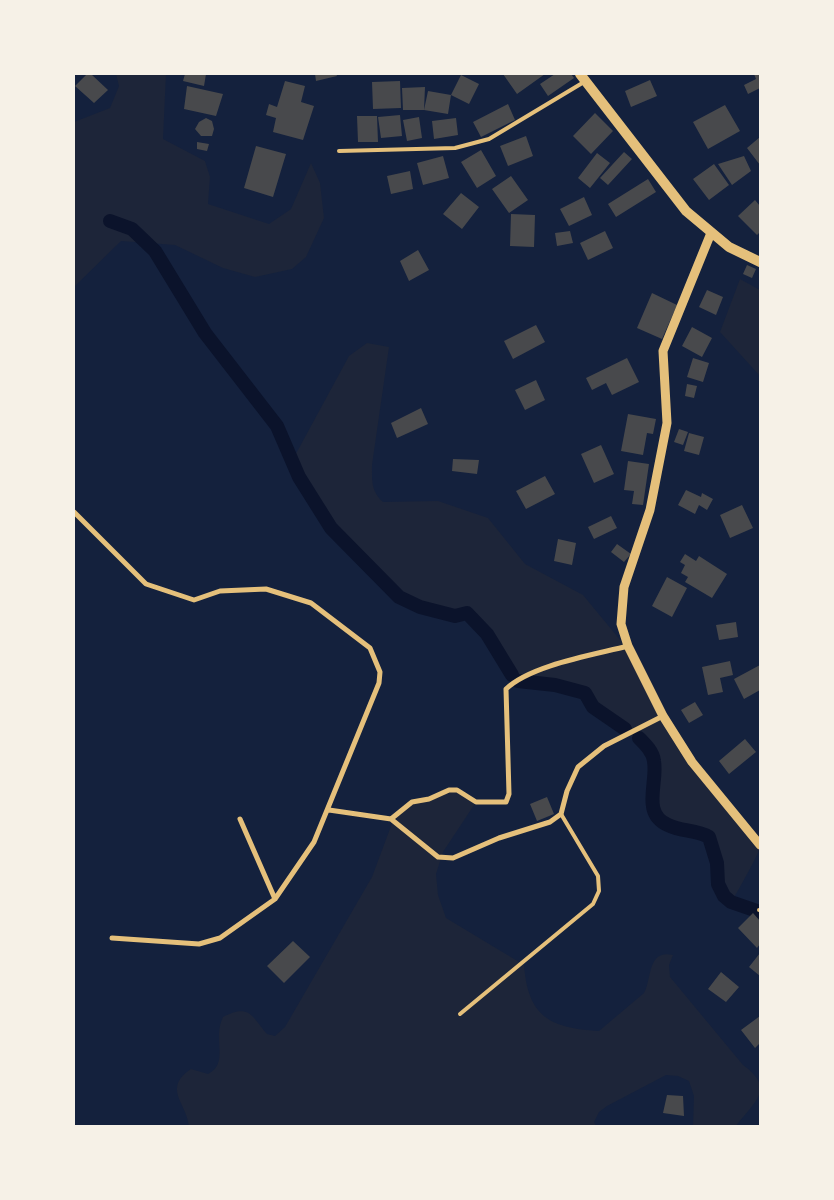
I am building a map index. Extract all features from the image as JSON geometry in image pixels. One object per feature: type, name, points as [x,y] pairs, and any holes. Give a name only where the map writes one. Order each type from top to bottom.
[{"type":"main road","points":[[583,77],[686,211],[729,247],[760,262]]},
{"type":"street","points":[[711,233],[663,351],[667,423],[650,510],[624,587],[621,624],[628,646],[663,716],[692,762],[760,845]]},
{"type":"street","points":[[74,512],[146,584],[194,600],[220,591],[266,588],[311,603],[370,648],[380,672],[379,683],[329,810],[314,842],[275,899],[220,938],[199,944],[112,938]]},
{"type":"street","points":[[391,819],[412,802],[429,799],[449,790],[457,790],[476,802],[506,802],[509,794],[506,689],[516,679],[565,662],[628,646]]},
{"type":"street","points":[[329,810],[391,819],[438,857],[453,858],[499,838],[550,822],[561,814],[567,791],[578,767],[604,746],[663,716]]},
{"type":"street","points":[[240,819],[275,899]]},
{"type":"lane","points":[[339,151],[455,148],[489,139],[583,77]]},
{"type":"lane","points":[[460,1014],[593,904],[599,891],[598,876],[561,814]]},
{"type":"shaded area","points":[[116,74],[166,74],[163,139],[205,161],[210,177],[208,204],[269,224],[291,209],[311,163],[320,183],[324,218],[306,257],[292,269],[255,277],[223,268],[175,245],[121,241],[74,287],[74,122],[110,108],[119,86]]},
{"type":"shaded area","points":[[740,279],[760,290],[760,376],[720,332]]},
{"type":"shaded area","points":[[367,343],[389,347],[372,465],[372,481],[376,494],[383,502],[438,501],[488,518],[525,564],[583,595],[626,647],[655,709],[760,848],[731,902],[726,899],[720,890],[716,856],[709,837],[664,822],[653,810],[651,797],[655,765],[650,750],[646,746],[611,725],[584,693],[555,685],[517,681],[487,634],[468,614],[451,615],[432,612],[405,601],[398,596],[337,532],[317,505],[299,477],[292,461],[349,356]]},
{"type":"shaded area","points":[[449,790],[457,790],[476,802],[443,852],[436,874],[438,895],[446,918],[524,965],[526,983],[537,1008],[555,1023],[567,1027],[599,1031],[644,993],[652,966],[659,956],[665,954],[673,955],[669,965],[670,977],[758,1081],[759,1095],[736,1126],[693,1126],[694,1096],[689,1081],[678,1076],[666,1075],[607,1106],[599,1112],[594,1122],[596,1126],[189,1126],[178,1096],[178,1083],[191,1069],[208,1074],[215,1069],[220,1057],[219,1034],[223,1017],[239,1011],[245,1012],[254,1017],[267,1034],[275,1036],[285,1027],[372,877],[394,818],[412,802]]},
{"type":"building","points":[[87,74],[91,74],[108,90],[94,103],[75,86]]},
{"type":"building","points":[[185,74],[206,74],[204,86],[183,81]]},
{"type":"building","points":[[315,74],[336,74],[337,76],[316,81]]},
{"type":"building","points":[[503,74],[545,74],[517,94]]},
{"type":"building","points":[[555,74],[571,74],[574,78],[548,96],[540,84]]},
{"type":"building","points":[[754,74],[760,74],[760,88],[748,94],[744,85],[756,79]]},
{"type":"building","points":[[461,75],[479,84],[469,104],[451,95]]},
{"type":"building","points":[[650,80],[657,96],[631,107],[625,91]]},
{"type":"building","points":[[285,81],[305,86],[301,102],[314,106],[303,140],[273,132],[276,118],[266,115],[269,104],[277,107]]},
{"type":"building","points":[[400,81],[401,108],[373,109],[372,82]]},
{"type":"building","points":[[187,86],[223,94],[216,116],[184,109]]},
{"type":"building","points":[[425,87],[424,110],[403,110],[402,88]]},
{"type":"building","points":[[428,91],[451,95],[448,114],[424,110]]},
{"type":"building","points":[[508,104],[515,120],[481,137],[473,122]]},
{"type":"building","points":[[725,105],[740,131],[708,149],[693,122]]},
{"type":"building","points":[[595,113],[613,131],[591,154],[573,136]]},
{"type":"building","points":[[400,115],[402,136],[381,138],[378,117]]},
{"type":"building","points":[[357,116],[377,116],[378,142],[358,142]]},
{"type":"building","points":[[419,117],[422,138],[407,141],[403,120]]},
{"type":"building","points":[[206,118],[212,121],[214,129],[212,136],[201,136],[195,129],[199,122]]},
{"type":"building","points":[[456,118],[458,135],[434,139],[432,121]]},
{"type":"building","points":[[526,136],[533,156],[508,166],[500,146]]},
{"type":"building","points":[[760,137],[760,165],[747,148]]},
{"type":"building","points":[[197,142],[209,144],[207,151],[197,149]]},
{"type":"building","points":[[256,146],[286,154],[273,197],[244,188]]},
{"type":"building","points":[[481,150],[496,176],[477,188],[461,162]]},
{"type":"building","points":[[624,152],[632,159],[608,185],[600,178]]},
{"type":"building","points":[[597,153],[610,163],[590,188],[578,178]]},
{"type":"building","points":[[443,156],[449,178],[423,185],[417,163]]},
{"type":"building","points":[[744,156],[751,171],[732,185],[718,164]]},
{"type":"building","points":[[714,164],[729,185],[709,200],[693,179]]},
{"type":"building","points":[[410,171],[413,189],[391,194],[387,176]]},
{"type":"building","points":[[511,176],[528,200],[509,213],[492,189]]},
{"type":"building","points":[[648,179],[656,192],[616,217],[608,204]]},
{"type":"building","points":[[461,193],[479,207],[462,229],[443,214]]},
{"type":"building","points":[[584,197],[592,215],[569,226],[560,209]]},
{"type":"building","points":[[755,200],[760,206],[760,232],[757,235],[738,216]]},
{"type":"building","points":[[511,214],[535,215],[534,247],[510,246]]},
{"type":"building","points":[[570,231],[573,243],[557,246],[555,233]]},
{"type":"building","points":[[605,231],[613,248],[588,260],[580,243]]},
{"type":"building","points":[[418,250],[429,270],[409,281],[400,261]]},
{"type":"building","points":[[747,265],[756,269],[752,278],[743,274]]},
{"type":"building","points":[[707,290],[723,297],[716,315],[699,307]]},
{"type":"building","points":[[652,293],[677,305],[662,339],[637,328]]},
{"type":"building","points":[[536,325],[545,342],[513,359],[504,341]]},
{"type":"building","points":[[692,327],[712,338],[702,357],[682,346]]},
{"type":"building","points":[[627,358],[639,382],[612,395],[606,383],[592,390],[586,378]]},
{"type":"building","points":[[693,358],[709,363],[703,382],[687,377]]},
{"type":"building","points":[[536,380],[545,400],[525,410],[515,390]]},
{"type":"building","points":[[687,384],[697,386],[694,398],[685,396]]},
{"type":"building","points":[[421,408],[428,424],[397,438],[391,423]]},
{"type":"building","points":[[628,414],[656,419],[653,434],[647,433],[643,455],[621,451]]},
{"type":"building","points":[[679,429],[688,432],[683,445],[674,442]]},
{"type":"building","points":[[689,433],[704,437],[699,455],[684,451]]},
{"type":"building","points":[[601,445],[614,474],[594,483],[581,454]]},
{"type":"building","points":[[453,459],[479,460],[477,474],[452,471]]},
{"type":"building","points":[[628,461],[649,464],[643,505],[632,504],[634,491],[624,490]]},
{"type":"building","points":[[545,476],[555,494],[526,509],[516,491]]},
{"type":"building","points":[[686,490],[701,497],[702,493],[713,499],[707,510],[699,505],[695,514],[678,505]]},
{"type":"building","points":[[742,505],[753,528],[730,538],[720,515]]},
{"type":"building","points":[[611,516],[617,528],[594,539],[588,527]]},
{"type":"building","points":[[558,539],[576,543],[572,565],[554,561]]},
{"type":"building","points":[[617,544],[631,554],[624,562],[611,552]]},
{"type":"building","points":[[685,554],[696,561],[699,556],[727,574],[712,598],[685,582],[688,577],[681,573],[685,565],[680,562]]},
{"type":"building","points":[[667,577],[687,588],[672,617],[652,606]]},
{"type":"building","points":[[736,622],[738,637],[719,640],[716,625]]},
{"type":"building","points":[[730,661],[733,675],[720,678],[723,692],[708,695],[702,667]]},
{"type":"building","points":[[760,665],[760,690],[744,699],[734,679]]},
{"type":"building","points":[[695,702],[703,715],[689,723],[681,710]]},
{"type":"building","points":[[745,739],[756,752],[729,774],[719,761]]},
{"type":"building","points":[[547,797],[554,814],[537,821],[530,804]]},
{"type":"building","points":[[753,913],[760,921],[760,944],[757,948],[738,928]]},
{"type":"building","points":[[293,941],[310,957],[284,983],[267,966]]},
{"type":"building","points":[[760,953],[760,976],[749,967]]},
{"type":"building","points":[[721,972],[739,987],[726,1002],[708,989]]},
{"type":"building","points":[[760,1016],[760,1043],[755,1048],[741,1030]]},
{"type":"building","points":[[667,1095],[683,1096],[684,1116],[663,1113]]},
{"type":"waterway","points":[[110,221],[132,229],[155,251],[205,333],[277,426],[299,477],[331,528],[399,597],[420,607],[455,616],[467,613],[487,634],[512,675]]},
{"type":"waterway","points":[[518,681],[555,685],[585,693],[593,707],[625,729]]},
{"type":"waterway","points":[[639,738],[649,749],[653,758],[655,770],[652,797],[655,813],[660,820],[668,825],[709,837],[717,863],[718,884],[724,896],[731,902],[760,912]]}]
